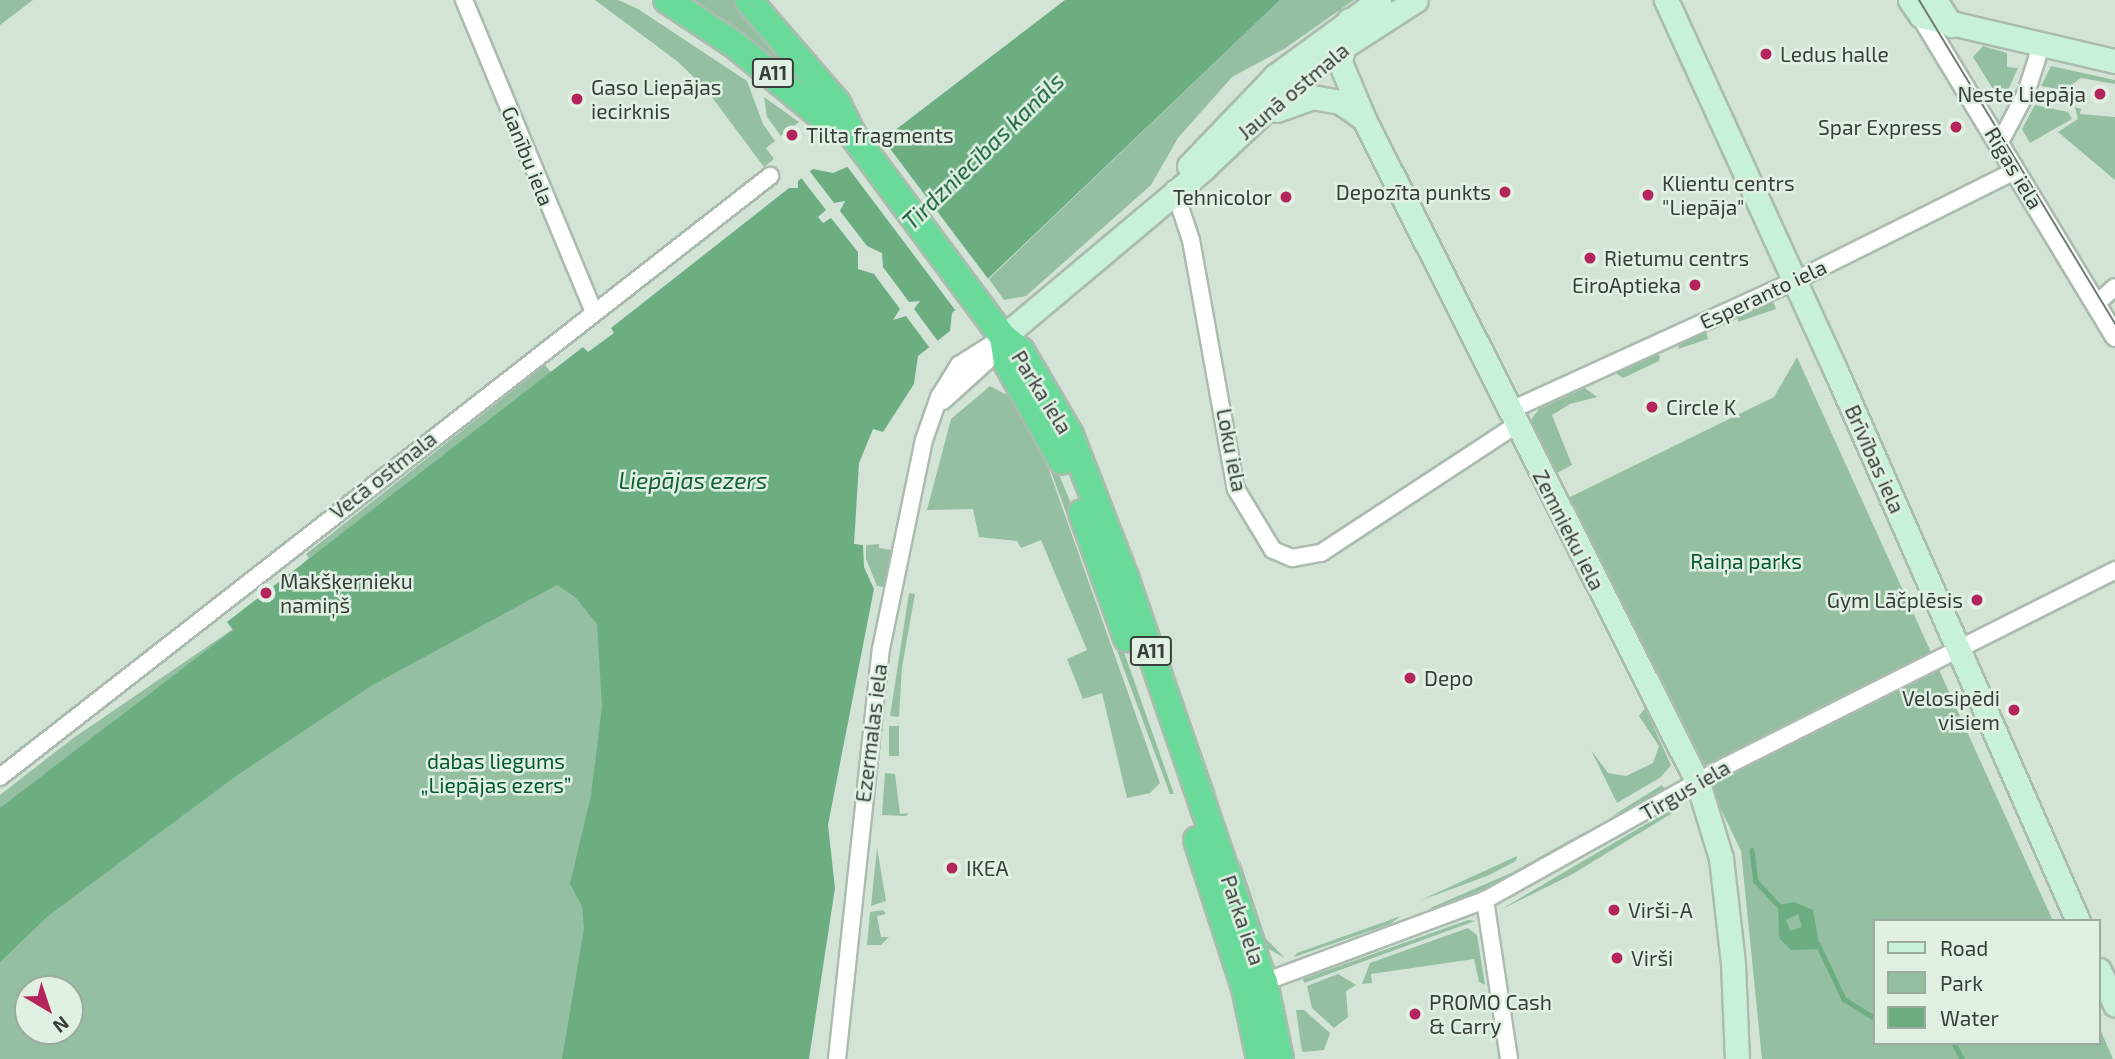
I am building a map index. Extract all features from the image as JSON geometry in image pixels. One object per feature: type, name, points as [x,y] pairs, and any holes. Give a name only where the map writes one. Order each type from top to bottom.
[{"type":"highway","name":"A11","points":[[667,0],[689,8],[852,134]]},
{"type":"highway","name":"A11","points":[[748,0],[836,103],[852,134],[980,305],[998,342]]},
{"type":"highway","name":"Parka iela","points":[[998,342],[1007,363],[1055,445],[1071,483],[1280,1059]]},
{"type":"highway","name":"Parka iela","points":[[1255,985],[1260,1059]]},
{"type":"main road","name":"Jaunā ostmala","points":[[1174,189],[1193,161],[1241,107],[1349,20],[1379,0]]},
{"type":"main road","name":"Jaunā ostmala","points":[[998,342],[1245,131],[1290,87],[1343,46],[1416,0]]},
{"type":"main road","name":"Brīvības iela","points":[[1666,0],[1794,281],[2076,919]]},
{"type":"main road","name":"Rīgas iela","points":[[1922,5],[1951,25],[2042,43]]},
{"type":"main road","name":"Zemnieku iela","points":[[1349,20],[1340,62],[1364,119],[1512,418],[1698,783],[1721,858],[1733,964],[1738,1059]]},
{"type":"main road","points":[[2042,43],[2115,61]]},
{"type":"main road","points":[[1245,131],[1304,97],[1340,102],[1364,119]]},
{"type":"main road","points":[[2101,974],[2115,1005]]},
{"type":"street","name":"Ganību iela","points":[[464,0],[594,312]]},
{"type":"street","name":"Rīgas iela","points":[[1922,5],[1999,144],[2115,336]]},
{"type":"street","points":[[1999,144],[2022,102],[2042,43]]},
{"type":"street","name":"Esperanto iela","points":[[1512,418],[2015,171]]},
{"type":"street","name":"Vecā ostmala","points":[[0,776],[769,176]]},
{"type":"street","name":"Loku iela","points":[[1174,189],[1191,240],[1236,489],[1273,550],[1292,558],[1321,553],[1512,418]]},
{"type":"street","points":[[2096,304],[2115,287]]},
{"type":"street","name":"Ezermalas iela","points":[[837,1059],[881,649],[934,411],[959,365],[998,342]]},
{"type":"street","name":"Tirgus iela","points":[[1255,985],[1485,900],[1698,783],[2115,570]]},
{"type":"street","points":[[1485,900],[1509,1059]]},
{"type":"green space","points":[[0,0],[33,0],[0,25]]},
{"type":"green space","points":[[595,0],[618,0],[638,9],[747,81],[763,124],[775,141],[766,148],[774,159],[764,167],[705,88],[677,61]]},
{"type":"green space","points":[[695,0],[742,0],[831,112],[698,9]]},
{"type":"green space","points":[[1280,0],[1354,0],[1284,49],[1232,77],[1178,138],[1151,185],[1026,296],[1004,300],[989,279]]},
{"type":"green space","points":[[1983,46],[2007,53],[2007,67],[2018,68],[2005,97],[1998,97],[1973,57]]},
{"type":"green space","points":[[2051,66],[2115,80],[2115,84],[2081,78],[2064,90],[2041,86]]},
{"type":"green space","points":[[764,97],[799,122],[781,136],[767,117]]},
{"type":"green space","points":[[2035,105],[2068,112],[2072,119],[2030,143],[2022,129]]},
{"type":"green space","points":[[2075,107],[2081,109],[2080,114],[2115,117],[2115,180],[2058,132],[2078,119]]},
{"type":"green space","points":[[1772,300],[1776,309],[1738,322],[1738,315]]},
{"type":"green space","points":[[1706,331],[1708,339],[1678,349],[1680,341]]},
{"type":"green space","points":[[1654,353],[1660,356],[1659,361],[1623,378],[1617,374],[1620,369]]},
{"type":"green space","name":"Raiņa parks","points":[[1797,357],[2052,919],[1874,919],[1874,1045],[2101,1045],[2101,1032],[2113,1059],[1762,1059],[1741,851],[1719,805],[1718,814],[1713,794],[1568,498],[1774,397]]},
{"type":"green space","name":"dabas liegums „Liepājas ezers”","points":[[545,365],[793,657],[755,1059],[0,1059],[0,795],[72,739],[233,629],[309,558],[306,554]]},
{"type":"green space","points":[[1050,372],[1098,464],[1220,804],[1046,374]]},
{"type":"green space","points":[[990,386],[1005,394],[1009,392],[1049,470],[1160,783],[1150,793],[1127,798],[1102,693],[1083,699],[1067,659],[1087,650],[1041,540],[1021,548],[1017,541],[979,537],[973,509],[927,510],[951,419]]},
{"type":"green space","points":[[1585,388],[1597,397],[1570,404],[1552,415],[1572,465],[1555,474],[1530,421],[1539,409]]},
{"type":"green space","points":[[1040,442],[1050,453],[1075,513],[1174,794],[1170,794]]},
{"type":"green space","points":[[879,544],[879,548],[891,550],[884,587],[877,586],[866,559],[866,545]]},
{"type":"green space","points":[[909,593],[915,594],[902,667],[899,717],[890,716]]},
{"type":"green space","points":[[1645,708],[1671,765],[1661,777],[1617,803],[1591,750],[1608,773],[1626,776],[1653,763],[1659,746],[1639,716]]},
{"type":"green space","points":[[889,726],[899,726],[899,756],[889,756]]},
{"type":"green space","points":[[885,773],[895,774],[900,814],[909,813],[906,816],[882,815]]},
{"type":"green space","points":[[1662,785],[1667,792],[1612,816]]},
{"type":"green space","points":[[1675,807],[1674,812],[1571,875],[1500,910]]},
{"type":"green space","points":[[1590,829],[1511,877],[1445,906],[1428,909],[1511,873]]},
{"type":"green space","points":[[877,848],[886,901],[871,906]]},
{"type":"green space","points":[[1517,856],[1516,861],[1487,876],[1419,901]]},
{"type":"green space","points":[[1239,858],[1266,939],[1285,958],[1265,947],[1246,896]]},
{"type":"green space","points":[[883,910],[886,914],[877,916],[881,937],[889,937],[881,945],[867,945],[870,912]]},
{"type":"green space","points":[[1401,916],[1390,924],[1294,957],[1297,953]]},
{"type":"green space","points":[[1468,920],[1475,921],[1304,983],[1303,979]]},
{"type":"green space","points":[[1468,928],[1477,935],[1485,985],[1479,982],[1474,959],[1371,974],[1372,983],[1362,984],[1370,963]]},
{"type":"green space","points":[[1338,974],[1356,985],[1346,991],[1348,1017],[1334,1028],[1312,1008],[1307,986]]},
{"type":"green space","points":[[1296,1010],[1304,1010],[1330,1033],[1324,1050],[1302,1052]]},
{"type":"water","name":"Liepājas ezers","points":[[1065,0],[1280,0],[952,313],[950,331],[918,356],[914,384],[883,432],[873,429],[859,463],[854,544],[863,545],[864,567],[874,589],[828,825],[835,888],[809,1059],[562,1059],[584,928],[582,906],[570,884],[591,795],[602,707],[597,624],[575,597],[557,585],[371,686],[236,776],[48,916],[0,962],[0,808],[233,630],[227,622],[583,347],[588,352],[614,333],[611,328],[789,188],[798,188],[798,181],[813,169],[833,173],[847,167]]},
{"type":"water","points":[[1794,902],[1813,910],[1820,949],[1791,950],[1779,938],[1778,905]],"holes":[[[1798,914],[1802,927],[1790,931],[1786,920]]]},
{"type":"pier","points":[[882,138],[991,283],[955,310],[846,165]]},
{"type":"pier","points":[[808,169],[834,203],[845,201],[840,211],[867,246],[882,253],[883,267],[909,302],[920,301],[914,309],[940,344],[932,351],[906,316],[893,320],[900,309],[874,274],[858,269],[858,252],[831,218],[823,223],[818,217],[826,210],[799,175]]},
{"type":"waterway","points":[[1752,850],[1756,881],[1782,909]]},
{"type":"waterway","points":[[1818,944],[1844,999],[1874,1017]]},
{"type":"waterway","points":[[1955,1045],[1962,1059]]},
{"type":"tram line","points":[[1919,0],[2115,323]]},
{"type":"place","name":"Ledus halle","points":[[1766,54]]},
{"type":"place","name":"Neste Liepāja","points":[[2100,94]]},
{"type":"place","name":"Gaso Liepājas iecirknis","points":[[577,99]]},
{"type":"place","name":"Spar Express","points":[[1956,127]]},
{"type":"place","name":"Tilta fragments","points":[[792,135]]},
{"type":"place","name":"Depozīta punkts","points":[[1505,192]]},
{"type":"place","name":"Klientu centrs \"Liepāja\"","points":[[1648,195]]},
{"type":"place","name":"Tehnicolor","points":[[1286,197]]},
{"type":"place","name":"Rietumu centrs","points":[[1590,258]]},
{"type":"place","name":"EiroAptieka","points":[[1695,285]]},
{"type":"place","name":"Circle K","points":[[1652,407]]},
{"type":"place","name":"Makšķernieku namiņš","points":[[266,593]]},
{"type":"place","name":"Gym Lāčplēsis","points":[[1977,600]]},
{"type":"place","name":"Depo","points":[[1410,678]]},
{"type":"place","name":"Velosipēdi visiem","points":[[2014,710]]},
{"type":"place","name":"IKEA","points":[[952,868]]},
{"type":"place","name":"Virši-A","points":[[1614,910]]},
{"type":"place","name":"Virši","points":[[1617,958]]},
{"type":"place","name":"PROMO Cash & Carry","points":[[1415,1014]]},
{"type":"water label","name":"Tirdzniecības kanāls","points":[[983,151]]}]
